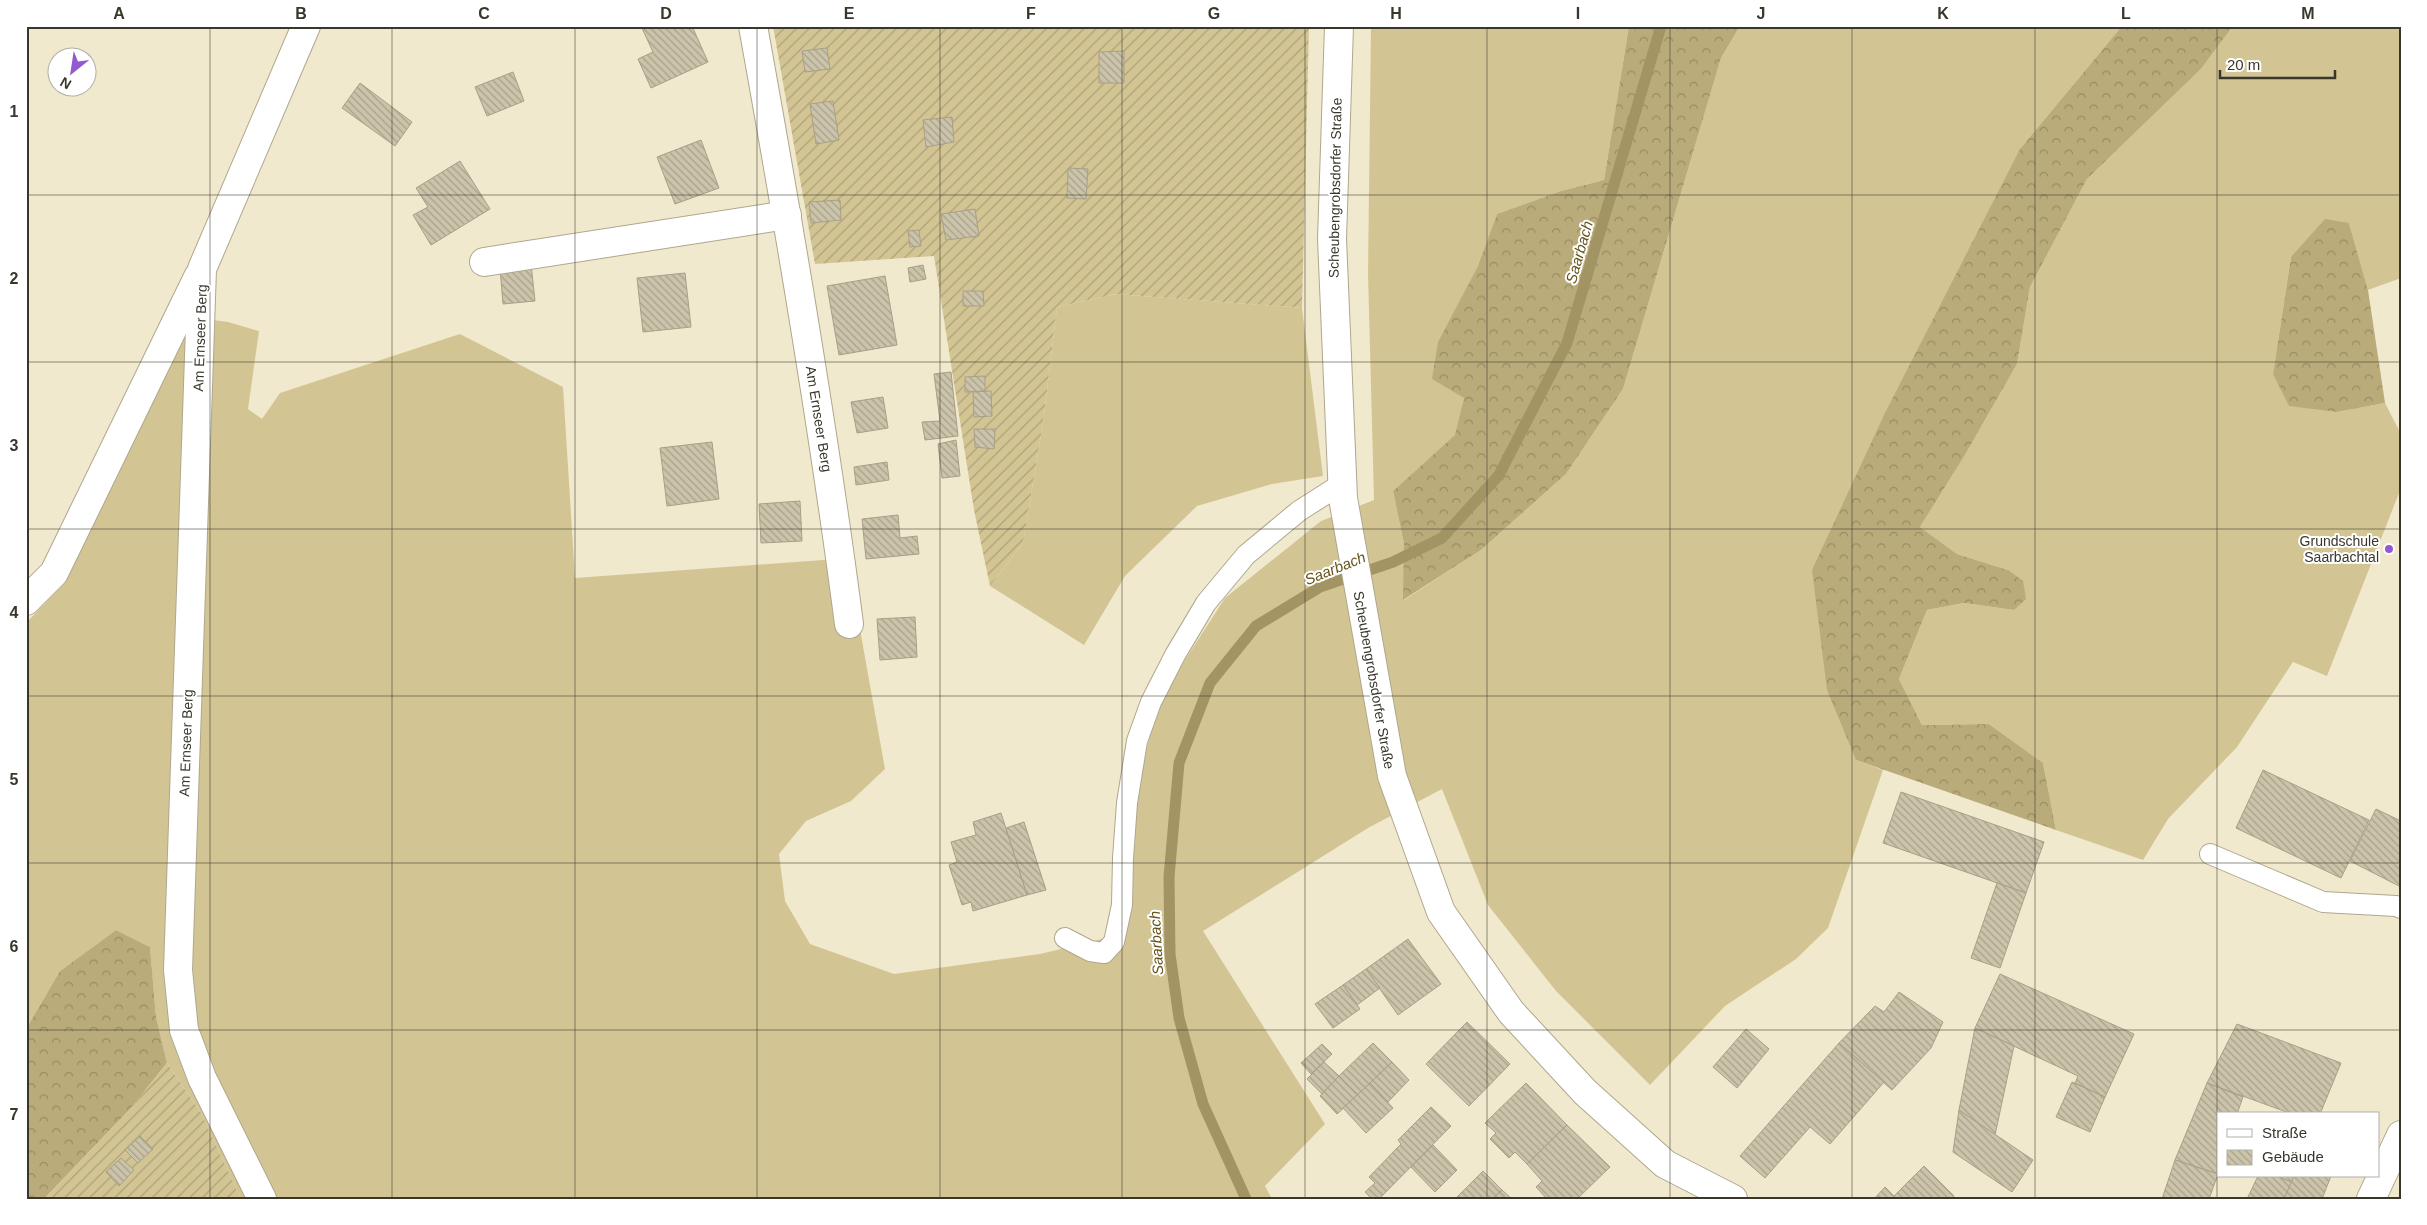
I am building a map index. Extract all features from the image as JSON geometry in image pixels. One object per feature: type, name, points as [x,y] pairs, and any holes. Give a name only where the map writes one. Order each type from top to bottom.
[{"type":"street","name":"Am Ernseer Berg","points":[[26,602],[54,573],[202,269],[306,26]]},
{"type":"street","name":"Am Ernseer Berg","points":[[752,26],[787,215],[837,531],[849,624]]},
{"type":"street","name":"Scheubengrobsdorfer Straße","points":[[1339,26],[1332,239],[1343,491],[1363,619],[1392,776],[1441,912],[1511,1012],[1585,1092],[1666,1164],[1733,1199]]},
{"type":"street","points":[[484,262],[787,215]]},
{"type":"street","name":"Am Ernseer Berg","points":[[202,269],[178,970],[184,1030],[202,1078],[262,1199]]},
{"type":"street","points":[[2371,1199],[2401,1135]]},
{"type":"lane","points":[[1065,938],[1090,951],[1104,953],[1114,942],[1122,905],[1122,858],[1137,741],[1151,702],[1175,655],[1206,603],[1246,556],[1299,511],[1343,491]]},
{"type":"lane","points":[[2210,854],[2323,902],[2401,908]]},
{"type":"shaded area","points":[[773,26],[1309,26],[1302,308],[1116,294],[1057,307],[1043,423],[1023,543],[990,586],[974,510],[934,256],[815,264]]},
{"type":"shaded area","points":[[1371,26],[1629,26],[1604,180],[1561,191],[1497,214],[1477,268],[1464,398],[1456,435],[1393,491],[1404,544],[1404,600],[1481,550],[1566,474],[1623,389],[1721,58],[1740,26],[2122,26],[2020,149],[1856,760],[1883,770],[1828,928],[1796,959],[1725,1006],[1650,1085],[1556,991],[1488,905],[1442,789],[1368,828],[1203,931],[1325,1124],[1265,1186],[1272,1199],[241,1199],[201,1113],[167,1063],[156,1017],[150,947],[116,930],[60,971],[26,1029],[26,623],[66,582],[189,317],[228,322],[259,331],[248,409],[262,419],[280,393],[460,334],[563,387],[575,578],[850,558],[861,635],[885,769],[851,801],[806,821],[779,854],[785,901],[810,944],[894,974],[1040,954],[1127,933],[1134,802],[1158,702],[1225,598],[1321,521],[1374,500],[1368,274]]},
{"type":"shaded area","points":[[2233,26],[2401,26],[2401,278],[2368,290],[2349,223],[2291,257],[2273,374],[2337,412],[2385,403],[2401,434],[2401,488],[2327,676],[2293,662],[2237,747],[2168,819],[2143,860],[2056,830],[2043,763],[1989,724],[1922,725],[1899,679],[1927,610],[1964,603],[2014,610],[2008,570],[1957,554],[1920,527],[1965,455],[2017,364],[2030,287],[2087,179],[2201,69]]},
{"type":"shaded area","points":[[1116,294],[1302,308],[1323,476],[1272,484],[1197,506],[1125,576],[1084,645],[990,586],[1023,543],[1043,423],[1057,307]]},
{"type":"shaded area","points":[[167,1063],[201,1113],[241,1199],[44,1199],[131,1108]]},
{"type":"green space","points":[[1629,26],[1740,26],[1721,58],[1623,389],[1566,474],[1481,550],[1403,600],[1404,544],[1393,491],[1455,435],[1464,398],[1432,379],[1438,342],[1477,268],[1497,214],[1561,191],[1604,180]]},
{"type":"green space","points":[[2122,26],[2233,26],[2201,69],[2087,179],[2030,287],[2017,364],[1965,455],[1920,527],[1957,554],[2008,570],[2023,581],[2026,599],[2014,610],[1964,603],[1927,610],[1899,679],[1922,725],[1989,724],[2043,763],[2056,830],[1856,760],[1827,690],[1812,570],[1885,413],[2020,149]]},
{"type":"green space","points":[[2325,219],[2349,223],[2368,290],[2385,403],[2337,412],[2289,406],[2273,374],[2291,257]]},
{"type":"green space","points":[[116,930],[150,947],[156,1017],[167,1063],[131,1108],[44,1199],[26,1199],[26,1029],[60,971]]},
{"type":"building","points":[[641,26],[692,26],[708,62],[651,88],[638,59],[653,52]]},
{"type":"building","points":[[827,48],[830,69],[805,72],[802,51]]},
{"type":"building","points":[[1124,51],[1124,83],[1099,83],[1099,52]]},
{"type":"building","points":[[513,72],[524,101],[487,116],[475,87]]},
{"type":"building","points":[[360,83],[412,122],[395,146],[342,108]]},
{"type":"building","points":[[833,101],[839,140],[816,144],[810,104]]},
{"type":"building","points":[[952,117],[954,142],[926,147],[923,120]]},
{"type":"building","points":[[701,140],[719,188],[675,204],[657,157]]},
{"type":"building","points":[[460,161],[490,209],[431,245],[413,215],[428,207],[416,188]]},
{"type":"building","points":[[1068,168],[1088,169],[1086,199],[1067,198]]},
{"type":"building","points":[[840,200],[841,220],[811,223],[809,202]]},
{"type":"building","points":[[975,209],[979,236],[946,240],[941,214]]},
{"type":"building","points":[[919,230],[921,246],[910,247],[908,231]]},
{"type":"building","points":[[531,264],[535,301],[503,304],[500,268]]},
{"type":"building","points":[[923,265],[926,279],[910,282],[908,268]]},
{"type":"building","points":[[685,273],[691,327],[643,332],[637,278]]},
{"type":"building","points":[[885,276],[897,345],[839,355],[827,286]]},
{"type":"building","points":[[963,291],[983,291],[984,306],[963,306]]},
{"type":"building","points":[[951,372],[958,436],[925,440],[922,422],[940,421],[934,374]]},
{"type":"building","points":[[985,376],[985,391],[965,392],[965,377]]},
{"type":"building","points":[[991,391],[992,416],[974,417],[973,392]]},
{"type":"building","points":[[883,397],[888,428],[857,433],[851,402]]},
{"type":"building","points":[[974,429],[995,429],[994,449],[975,447]]},
{"type":"building","points":[[956,440],[960,476],[942,478],[938,444]]},
{"type":"building","points":[[712,442],[719,499],[667,506],[660,448]]},
{"type":"building","points":[[887,462],[889,480],[856,485],[854,467]]},
{"type":"building","points":[[800,501],[802,541],[761,543],[759,504]]},
{"type":"building","points":[[898,515],[900,538],[917,536],[919,554],[866,559],[862,519]]},
{"type":"building","points":[[915,617],[917,657],[880,660],[877,619]]},
{"type":"building","points":[[2263,770],[2369,820],[2341,878],[2236,828]]},
{"type":"building","points":[[1901,792],[2044,842],[2026,893],[1883,843]]},
{"type":"building","points":[[2376,809],[2401,821],[2401,887],[2350,861]]},
{"type":"building","points":[[1001,813],[1027,895],[973,911],[971,902],[962,905],[949,865],[957,862],[951,842],[976,835],[973,822]]},
{"type":"building","points":[[1024,822],[1046,890],[1027,895],[1006,828]]},
{"type":"building","points":[[1997,883],[2026,893],[2000,968],[1971,958]]},
{"type":"building","points":[[1408,939],[1441,984],[1398,1015],[1366,969]]},
{"type":"building","points":[[1366,969],[1380,988],[1357,1005],[1343,985]]},
{"type":"building","points":[[2000,974],[2134,1034],[2105,1097],[2075,1083],[2078,1076],[1975,1028]]},
{"type":"building","points":[[1343,985],[1360,1009],[1333,1028],[1315,1004]]},
{"type":"building","points":[[1899,992],[1943,1022],[1931,1048],[1892,1090],[1839,1043],[1875,1006],[1884,1012]]},
{"type":"building","points":[[1467,1022],[1510,1064],[1469,1106],[1426,1064]]},
{"type":"building","points":[[2237,1024],[2341,1063],[2321,1112],[2287,1112],[2207,1083]]},
{"type":"building","points":[[1975,1028],[2014,1046],[1995,1135],[1959,1110]]},
{"type":"building","points":[[1746,1029],[1769,1049],[1737,1088],[1713,1067]]},
{"type":"building","points":[[1373,1043],[1392,1062],[1358,1095],[1339,1076]]},
{"type":"building","points":[[1839,1043],[1884,1082],[1830,1144],[1810,1127],[1765,1178],[1740,1156]]},
{"type":"building","points":[[1322,1044],[1332,1054],[1311,1074],[1301,1063]]},
{"type":"building","points":[[1324,1062],[1339,1076],[1322,1094],[1307,1079]]},
{"type":"building","points":[[1392,1062],[1409,1080],[1388,1102],[1370,1083]]},
{"type":"building","points":[[1339,1076],[1358,1095],[1337,1114],[1320,1096]]},
{"type":"building","points":[[2072,1082],[2105,1097],[2090,1132],[2056,1117]]},
{"type":"building","points":[[1370,1083],[1393,1108],[1366,1133],[1343,1108]]},
{"type":"building","points":[[1526,1083],[1567,1125],[1527,1164],[1515,1152],[1509,1158],[1490,1139],[1496,1133],[1485,1123]]},
{"type":"building","points":[[2207,1083],[2243,1097],[2238,1112],[2217,1112],[2217,1174],[2175,1160]]},
{"type":"building","points":[[1431,1107],[1451,1126],[1379,1199],[1372,1199],[1365,1192],[1375,1183],[1369,1177],[1401,1144],[1398,1140]]},
{"type":"building","points":[[1959,1110],[2033,1160],[2012,1192],[1953,1152]]},
{"type":"building","points":[[1567,1125],[1610,1167],[1577,1199],[1547,1199],[1536,1187],[1542,1181],[1527,1164]]},
{"type":"building","points":[[140,1136],[153,1149],[138,1163],[125,1150]]},
{"type":"building","points":[[1433,1145],[1457,1170],[1435,1192],[1411,1167]]},
{"type":"building","points":[[121,1158],[134,1170],[119,1186],[106,1172]]},
{"type":"building","points":[[2175,1160],[2217,1174],[2209,1199],[2162,1199]]},
{"type":"building","points":[[1924,1166],[1954,1196],[1952,1199],[1874,1199],[1885,1187],[1894,1196]]},
{"type":"building","points":[[1483,1171],[1502,1190],[1492,1199],[1455,1199]]},
{"type":"building","points":[[2257,1178],[2282,1178],[2292,1182],[2284,1199],[2247,1199]]},
{"type":"building","points":[[2282,1178],[2293,1178],[2292,1182]]},
{"type":"building","points":[[2293,1178],[2330,1178],[2322,1199],[2284,1199]]},
{"type":"building","points":[[1502,1190],[1512,1199],[1492,1199]]},
{"type":"waterway","name":"Saarbach","points":[[1246,1199],[1203,1104],[1179,1018],[1170,954],[1169,877],[1179,763],[1210,683],[1256,626],[1320,587],[1393,562],[1442,538],[1499,475],[1567,343],[1661,26]]},
{"type":"place","name":"Grundschule Saarbachtal","points":[[2389,549]]}]
